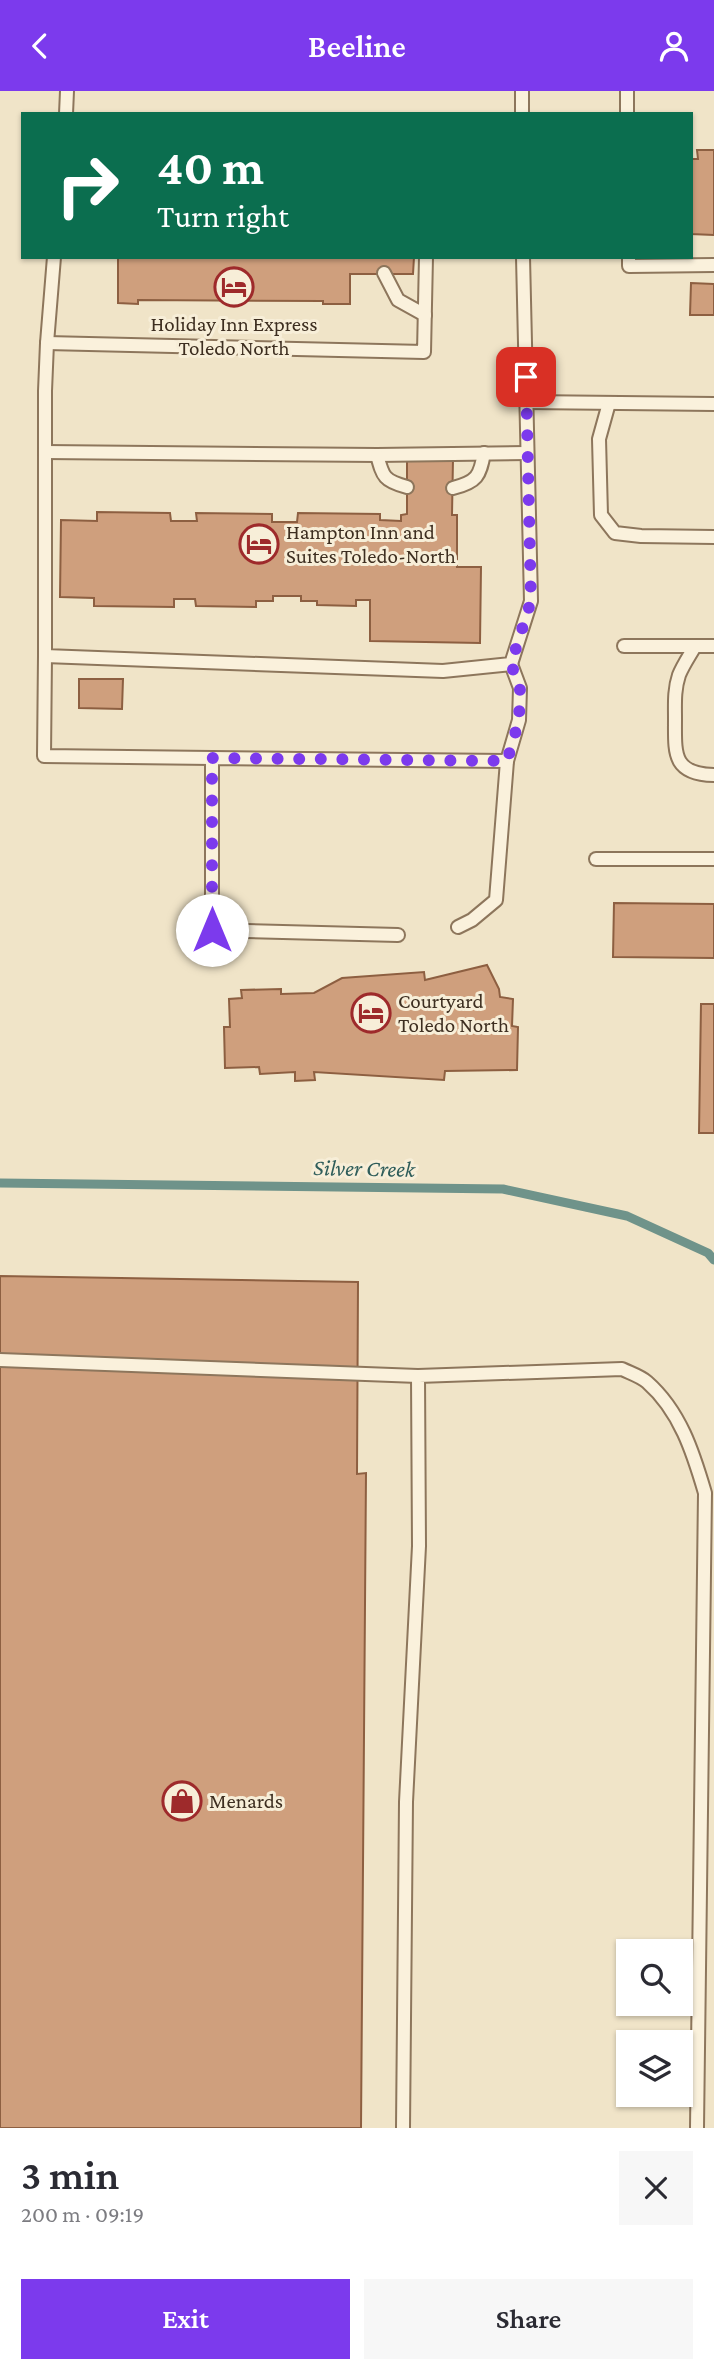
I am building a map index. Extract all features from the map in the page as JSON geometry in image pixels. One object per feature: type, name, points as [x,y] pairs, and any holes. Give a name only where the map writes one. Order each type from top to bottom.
[{"type":"lane","points":[[66,112],[67,91]]},
{"type":"lane","points":[[522,91],[522,112]]},
{"type":"lane","points":[[627,91],[627,112]]},
{"type":"lane","points":[[54,259],[47,343],[44,756],[507,761]]},
{"type":"lane","points":[[47,343],[424,352],[426,259]]},
{"type":"lane","points":[[457,926],[472,920],[496,900],[507,761],[519,720],[520,688],[511,664],[531,601],[523,259]]},
{"type":"lane","points":[[629,259],[629,266],[714,265]]},
{"type":"lane","points":[[384,273],[398,300],[425,315]]},
{"type":"lane","points":[[526,401],[714,404]]},
{"type":"lane","points":[[608,403],[599,439],[601,515],[615,533],[714,537]]},
{"type":"lane","points":[[45,452],[377,455],[527,453]]},
{"type":"lane","points":[[453,488],[469,484],[480,473],[484,453]]},
{"type":"lane","points":[[377,455],[382,475],[391,483],[407,487]]},
{"type":"lane","points":[[624,646],[714,646]]},
{"type":"lane","points":[[695,646],[680,673],[674,694],[674,747],[681,765],[695,775],[714,775]]},
{"type":"lane","points":[[46,656],[443,671],[511,664]]},
{"type":"lane","points":[[212,758],[212,930],[398,935]]},
{"type":"lane","points":[[596,859],[714,859]]},
{"type":"lane","points":[[0,1360],[418,1375],[622,1369],[645,1380],[672,1410],[686,1433],[705,1493],[697,2128]]},
{"type":"lane","points":[[403,2128],[406,1815],[419,1546],[418,1375]]},
{"type":"building","points":[[697,150],[714,150],[714,235],[693,234],[693,159],[698,159]]},
{"type":"building","name":"Holiday Inn Express Toledo North","points":[[118,259],[414,259],[413,274],[350,274],[350,304],[323,304],[323,301],[138,300],[138,304],[118,303]]},
{"type":"building","points":[[691,283],[714,284],[714,315],[690,315]]},
{"type":"building","name":"Hampton Inn and Suites Toledo-North","points":[[407,459],[453,459],[452,515],[457,515],[457,567],[481,567],[480,643],[370,641],[370,600],[356,600],[356,606],[317,605],[317,601],[301,601],[301,596],[273,596],[273,601],[256,601],[256,607],[196,606],[195,599],[174,599],[174,607],[94,606],[94,598],[60,597],[61,520],[97,521],[97,512],[170,513],[171,521],[197,521],[196,513],[272,514],[272,522],[297,522],[298,513],[380,514],[380,520],[401,521],[401,515],[407,514]]},
{"type":"building","points":[[79,679],[123,679],[122,709],[79,708]]},
{"type":"building","points":[[614,903],[714,904],[714,958],[613,957]]},
{"type":"building","name":"Courtyard Toledo North","points":[[487,965],[500,997],[513,999],[512,1026],[518,1027],[517,1070],[445,1071],[444,1080],[314,1072],[315,1080],[295,1081],[295,1072],[260,1074],[259,1067],[225,1068],[224,1027],[230,1027],[229,999],[242,998],[241,990],[281,989],[281,994],[314,993],[342,978],[424,972],[425,980]]},
{"type":"building","points":[[701,1004],[714,1004],[714,1133],[699,1133]]},
{"type":"building","name":"Menards","points":[[0,1276],[358,1282],[357,1474],[366,1473],[361,2128],[0,2128]]},
{"type":"waterway","name":"Silver Creek","points":[[0,1183],[503,1189],[627,1216],[708,1253],[714,1260]]},
{"type":"place","name":"Holiday Inn Express Toledo North","points":[[234,287]]},
{"type":"place","name":"Hampton Inn and Suites Toledo-North","points":[[259,544]]},
{"type":"place","name":"Courtyard Toledo North","points":[[371,1013]]},
{"type":"place","name":"Menards","points":[[182,1801]]},
{"type":"route","points":[[212,930],[212,758],[507,761],[519,720],[520,688],[511,664],[531,601],[526,377]]}]
